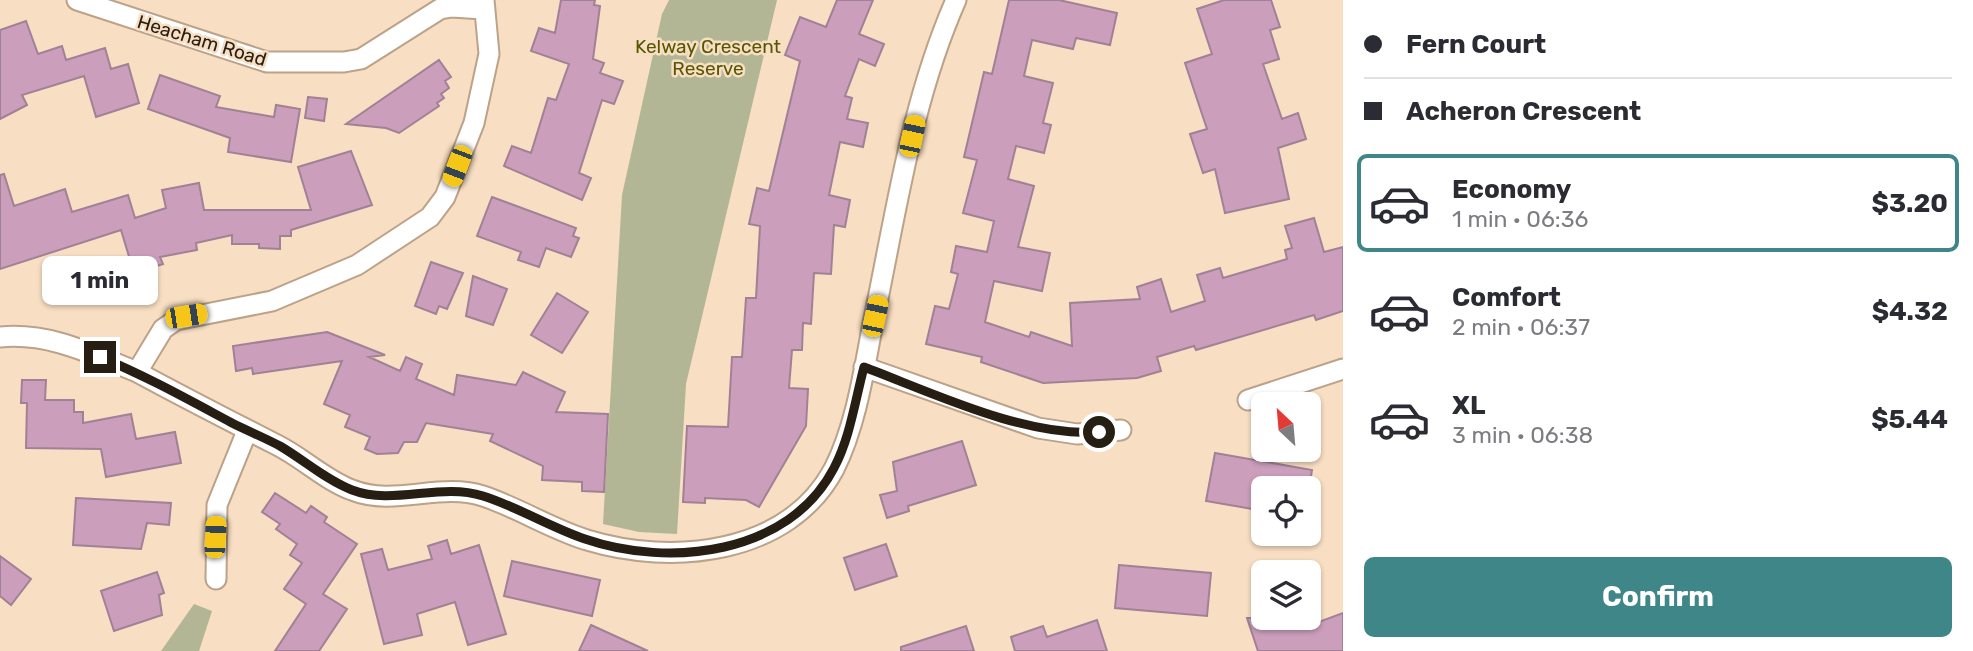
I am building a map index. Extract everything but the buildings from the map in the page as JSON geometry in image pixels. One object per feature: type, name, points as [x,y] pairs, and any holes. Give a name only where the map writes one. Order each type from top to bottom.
[{"type":"street","name":"Heacham Road","points":[[77,0],[267,62],[344,62],[360,59],[440,9],[484,4]]},
{"type":"street","points":[[0,337],[32,336],[54,340],[137,372],[279,446],[353,491],[391,496],[462,491],[484,496],[585,540],[633,550],[690,552],[742,543],[772,531],[797,513],[819,491],[843,446],[864,367],[923,85],[956,0]]},
{"type":"street","points":[[137,372],[163,329],[176,320],[272,301],[357,265],[430,217],[445,197],[474,123],[489,54],[484,4]]},
{"type":"street","points":[[864,367],[1038,428],[1077,434],[1121,430]]},
{"type":"street","points":[[1248,400],[1343,369]]},
{"type":"street","points":[[216,579],[217,505],[247,431]]},
{"type":"green space","name":"Kelway Crescent Reserve","points":[[669,0],[777,0],[686,384],[677,534],[639,532],[603,524],[622,195],[662,14]]},
{"type":"green space","points":[[194,604],[212,611],[199,651],[161,651]]},
{"type":"route","points":[[100,357],[137,372],[279,446],[353,491],[391,496],[443,490],[462,491],[484,496],[585,540],[657,552],[690,552],[742,543],[772,531],[797,513],[819,491],[834,469],[843,446],[864,367],[1038,428],[1077,434],[1099,432]]}]
